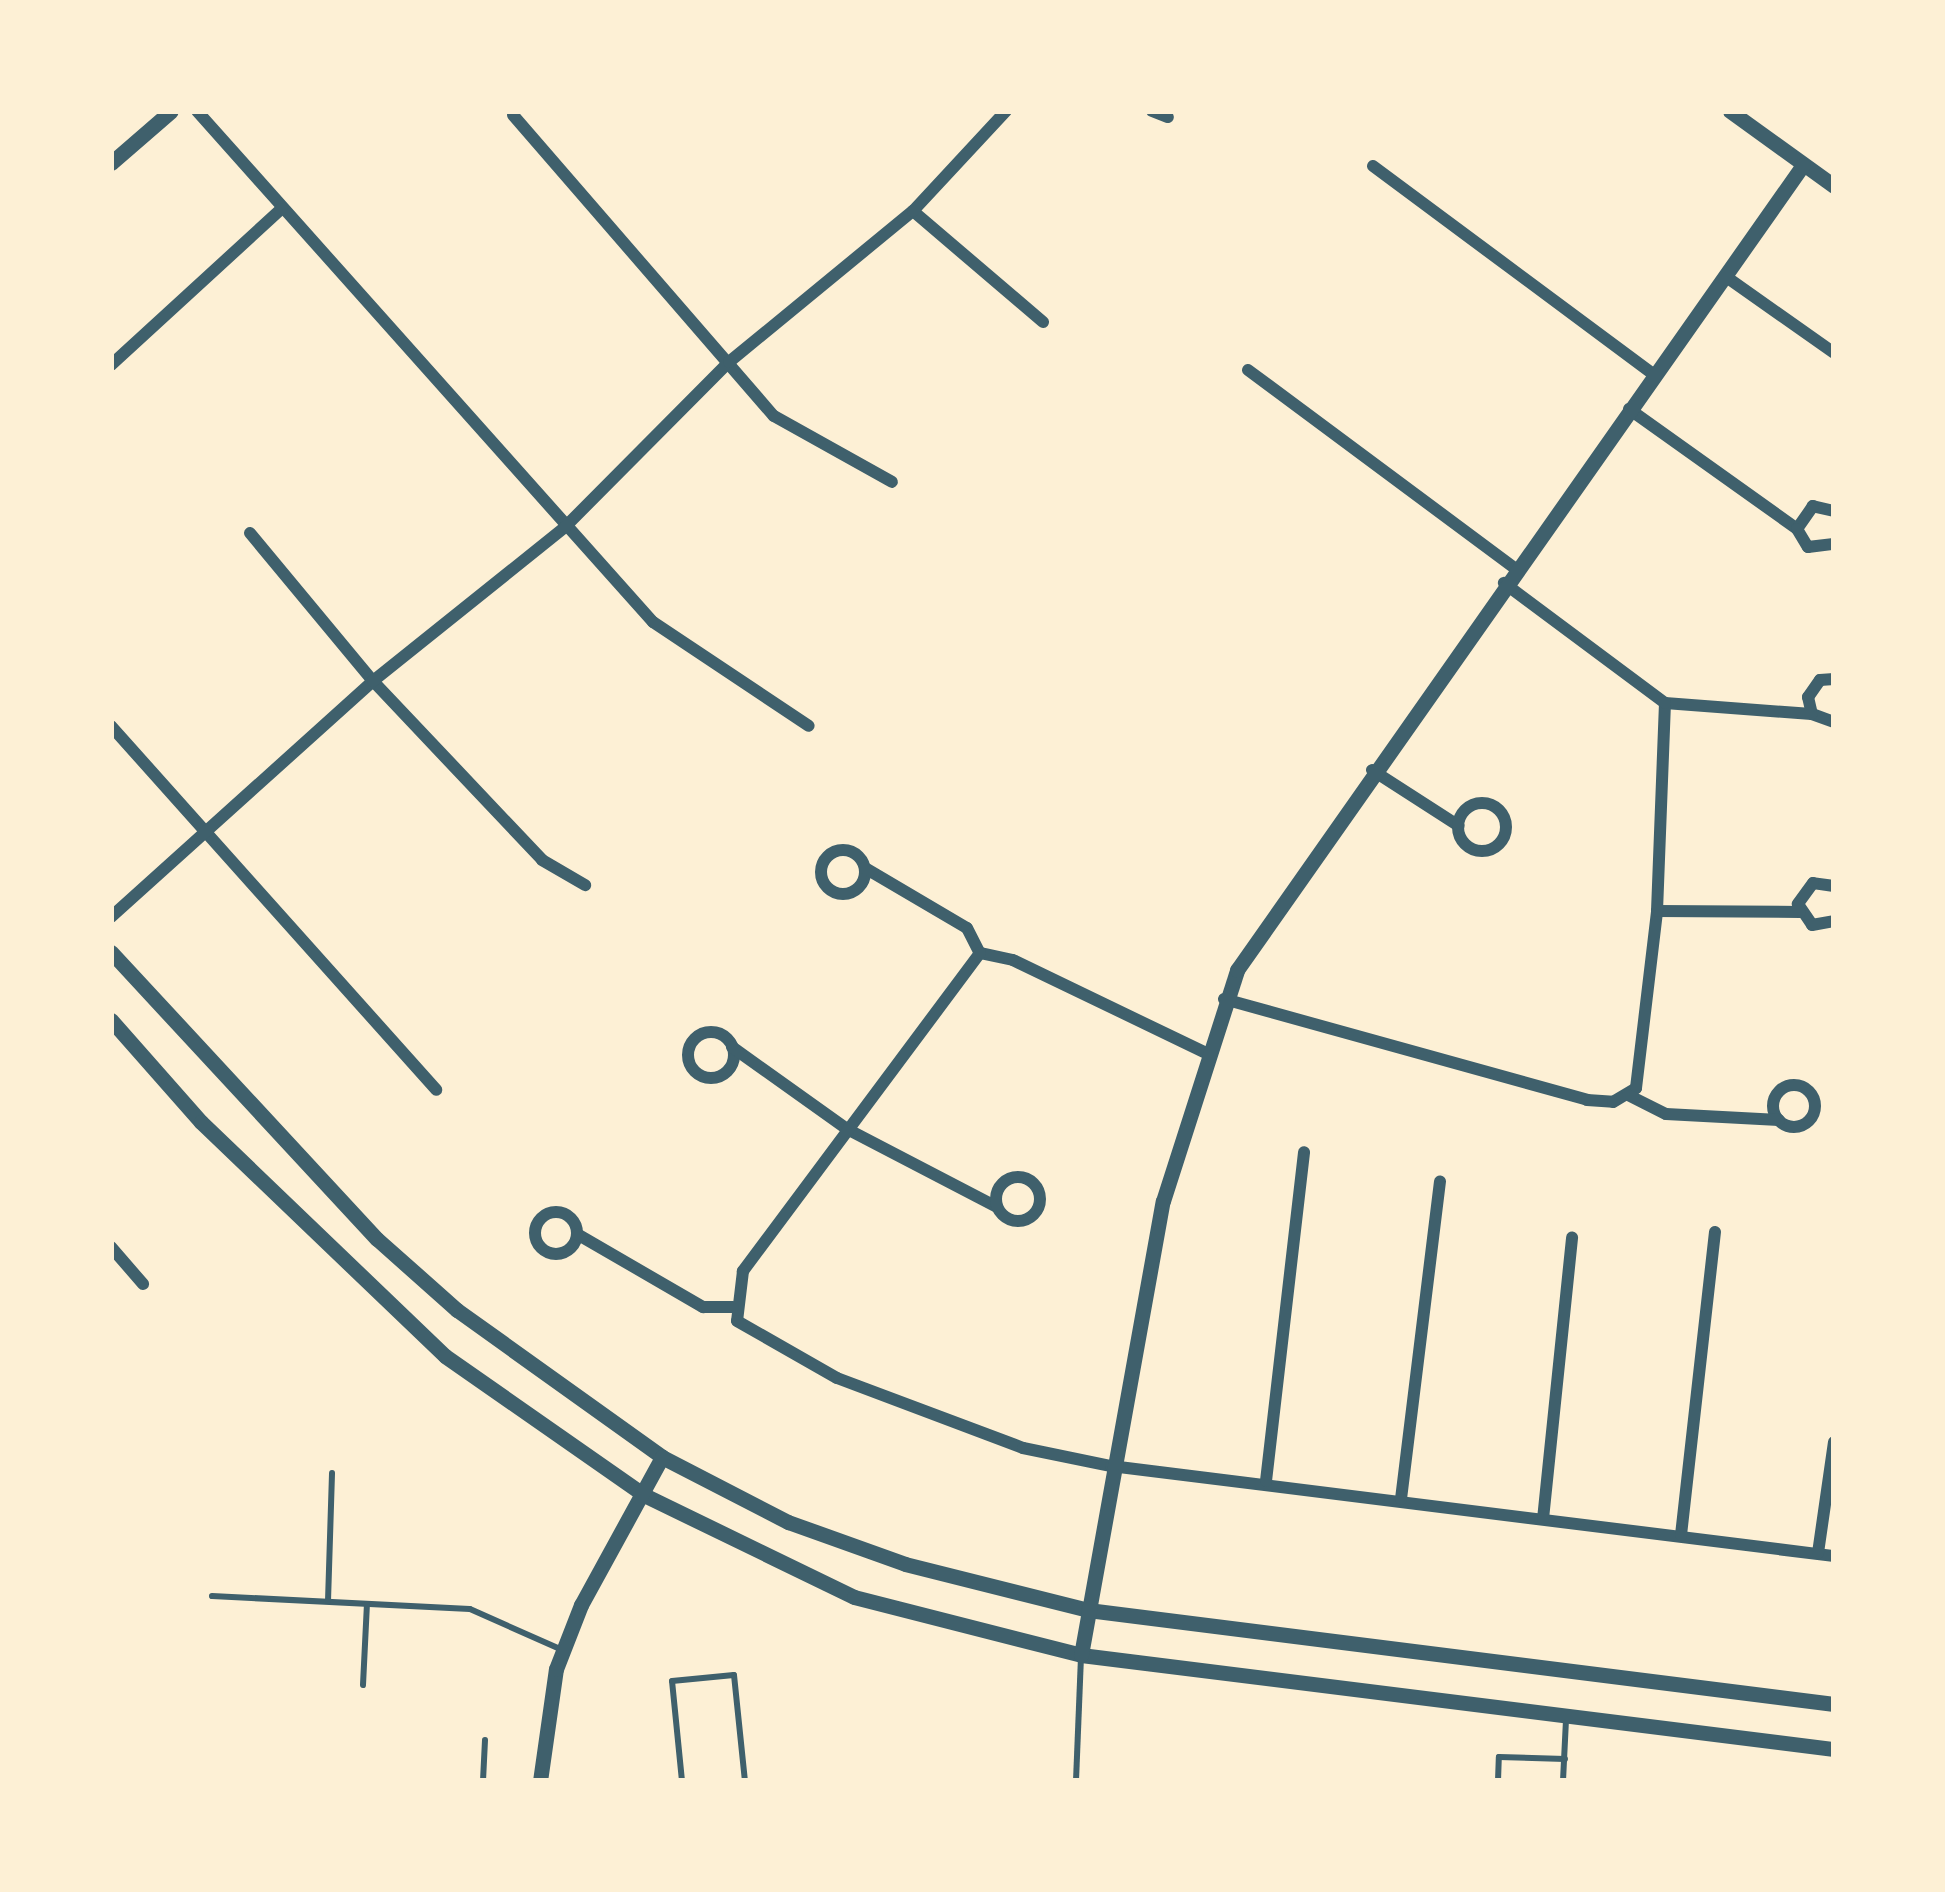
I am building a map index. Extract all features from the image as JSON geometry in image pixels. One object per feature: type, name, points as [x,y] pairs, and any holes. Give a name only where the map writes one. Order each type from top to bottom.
[{"type":"street","points":[[113,162],[171,111]]},
{"type":"street","points":[[196,111],[653,622],[809,726]]},
{"type":"street","points":[[111,917],[373,681],[566,527],[729,362],[913,211],[1006,111]]},
{"type":"street","points":[[1152,111],[1168,117]]},
{"type":"street","points":[[1730,111],[1834,186]]},
{"type":"street","points":[[513,115],[774,416],[892,482]]},
{"type":"street","points":[[1081,1655],[1111,1466],[1163,1201],[1204,1052],[1251,942],[1803,165]]},
{"type":"street","points":[[1373,166],[1653,374]]},
{"type":"street","points":[[111,365],[281,209]]},
{"type":"street","points":[[913,211],[1043,322]]},
{"type":"street","points":[[1726,276],[1834,352]]},
{"type":"street","points":[[1248,370],[1515,568]]},
{"type":"street","points":[[1629,409],[1797,529],[1808,547],[1834,544]]},
{"type":"street","points":[[1797,529],[1814,506],[1834,511]]},
{"type":"street","points":[[250,533],[373,681],[542,860],[585,885]]},
{"type":"street","points":[[1503,583],[1665,703],[1812,714],[1834,722]]},
{"type":"street","points":[[1812,714],[1810,689],[1834,679]]},
{"type":"street","points":[[1628,1095],[1639,1074],[1657,911],[1665,703]]},
{"type":"street","points":[[111,725],[436,1090]]},
{"type":"street","points":[[1371,769],[1459,826]]},
{"type":"street","points":[[865,868],[967,928],[980,953]]},
{"type":"street","points":[[1800,912],[1808,885],[1834,886]]},
{"type":"street","points":[[1657,911],[1800,912],[1813,925],[1834,921]]},
{"type":"street","points":[[111,952],[377,1239],[457,1310],[662,1457],[788,1522],[866,1550],[1088,1610],[1834,1704]]},
{"type":"street","points":[[980,953],[1013,960],[1204,1052]]},
{"type":"street","points":[[733,1307],[743,1270],[980,953]]},
{"type":"street","points":[[1224,999],[1587,1100],[1628,1095],[1666,1114],[1779,1120]]},
{"type":"street","points":[[111,1020],[201,1122],[445,1356],[644,1495],[854,1597],[1081,1655],[1834,1749]]},
{"type":"street","points":[[733,1047],[848,1130],[997,1207]]},
{"type":"street","points":[[1266,1481],[1304,1152]]},
{"type":"street","points":[[1401,1499],[1440,1181]]},
{"type":"street","points":[[1681,1535],[1715,1232]]},
{"type":"street","points":[[577,1234],[703,1307],[733,1307]]},
{"type":"street","points":[[1543,1520],[1572,1237]]},
{"type":"street","points":[[111,1247],[143,1284]]},
{"type":"street","points":[[733,1307],[756,1338],[837,1378],[1022,1448],[1111,1466],[1266,1481],[1834,1556]]},
{"type":"street","points":[[1818,1553],[1834,1442]]},
{"type":"street","points":[[540,1781],[541,1737],[563,1650],[662,1457]]},
{"type":"lane","points":[[328,1601],[332,1473]]},
{"type":"lane","points":[[212,1596],[470,1610],[563,1650]]},
{"type":"lane","points":[[363,1685],[367,1604]]},
{"type":"lane","points":[[1076,1781],[1081,1655]]},
{"type":"lane","points":[[682,1781],[672,1682],[734,1675],[745,1781]]},
{"type":"lane","points":[[1564,1781],[1567,1714]]},
{"type":"lane","points":[[483,1781],[484,1740]]},
{"type":"lane","points":[[1498,1781],[1499,1757],[1564,1759]]}]
